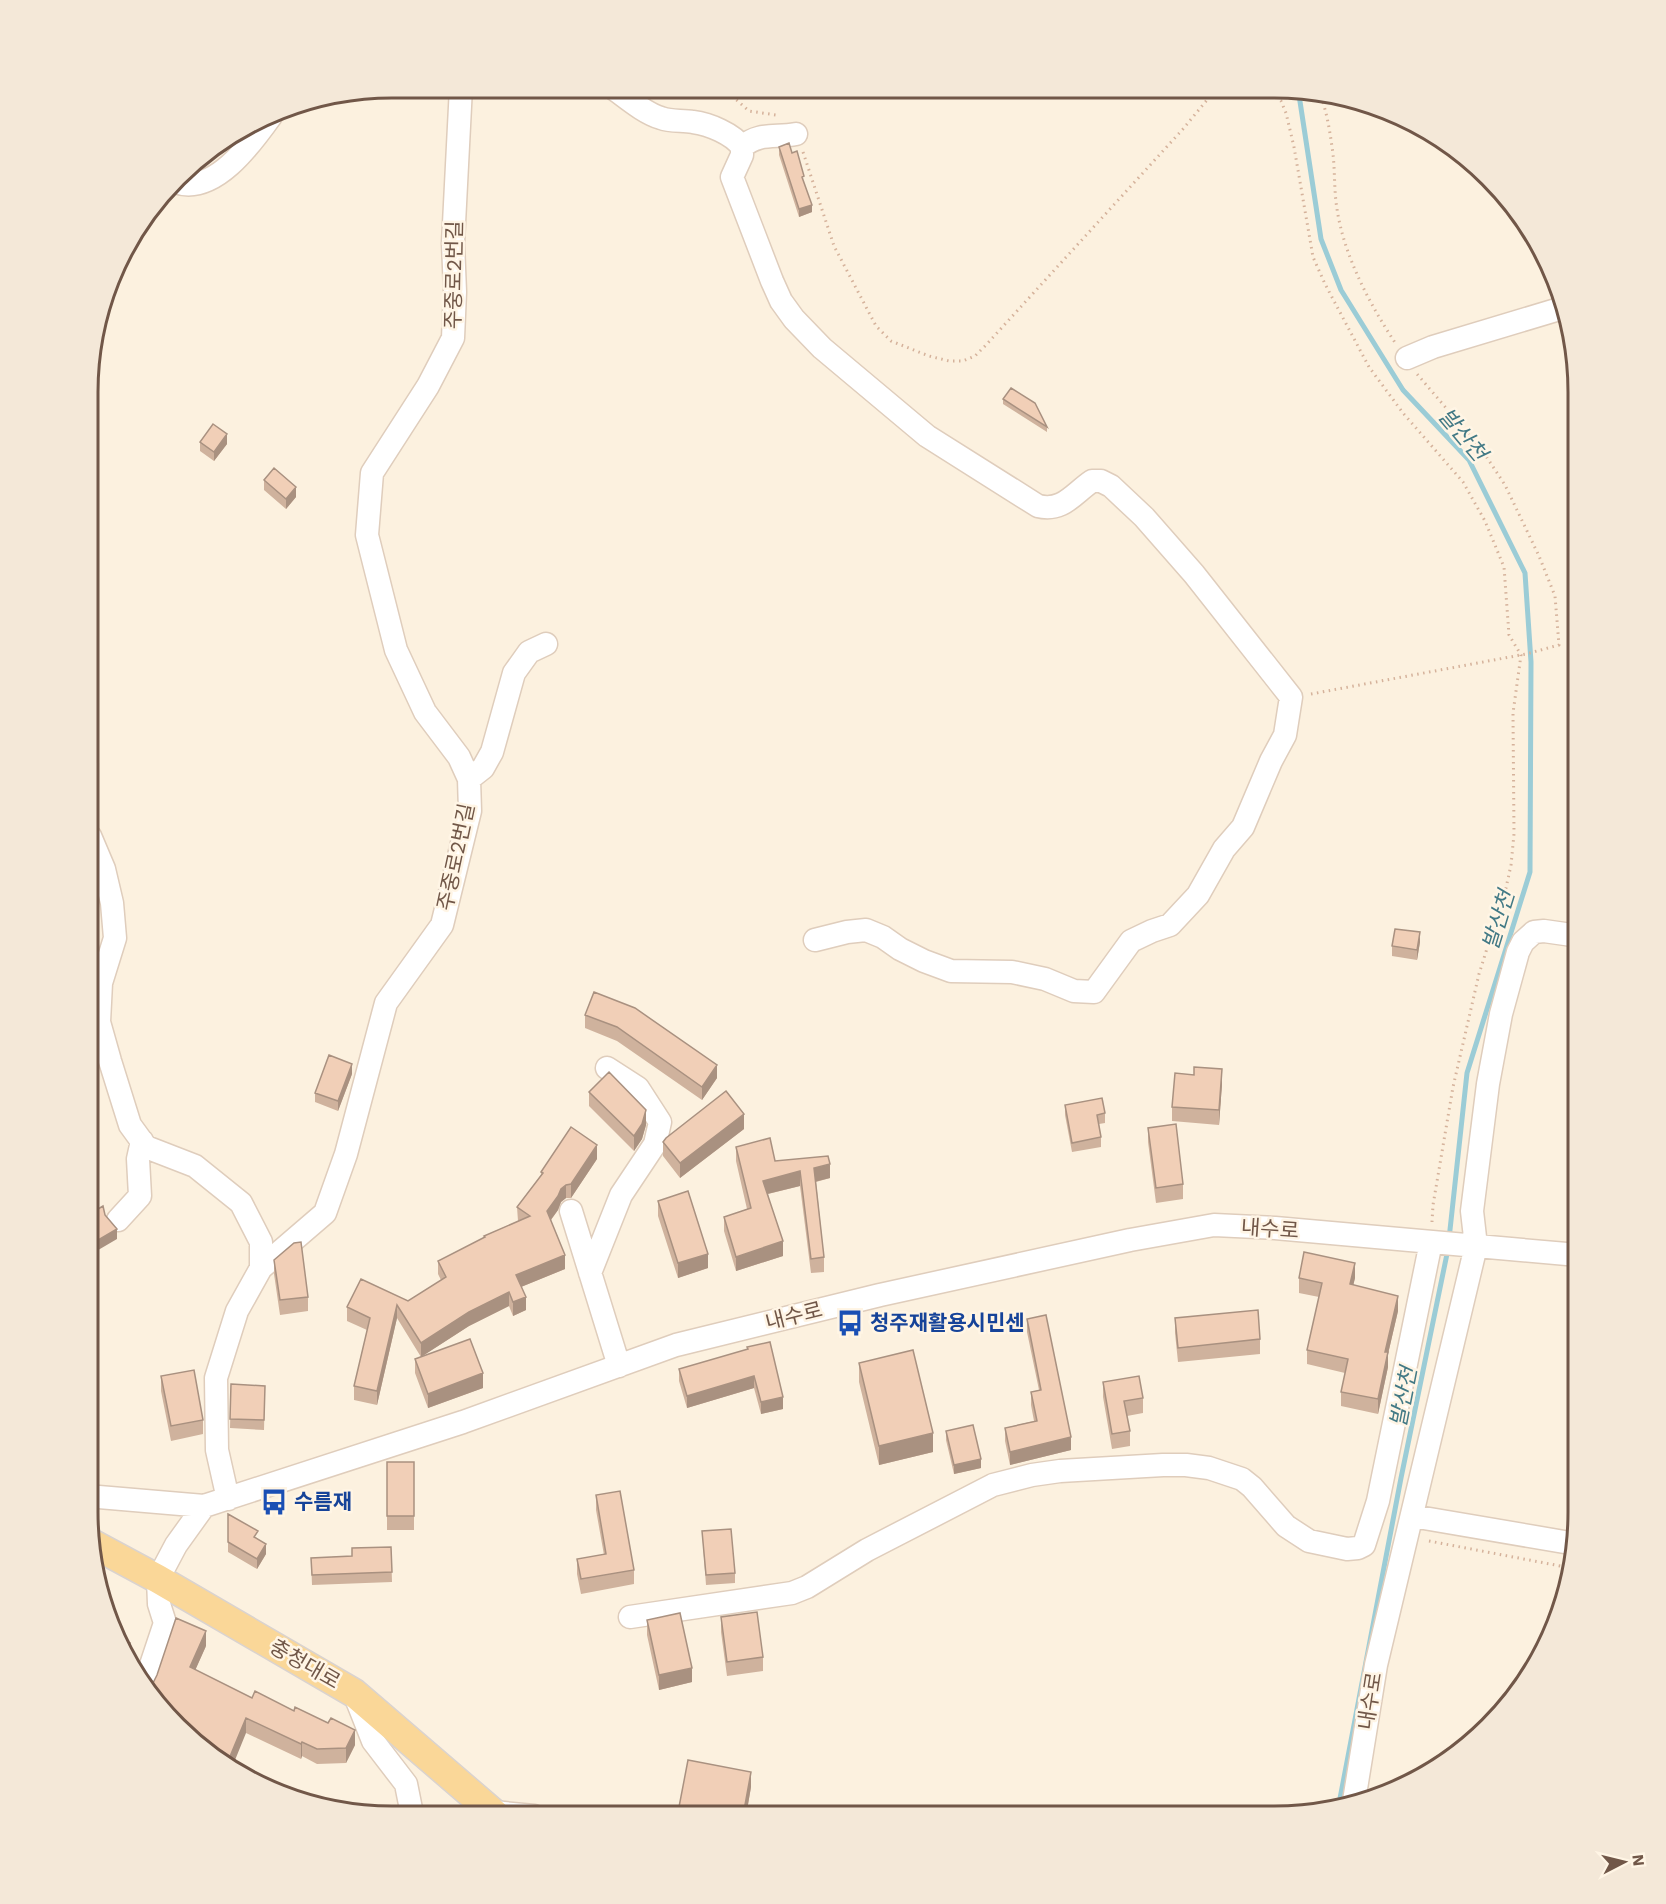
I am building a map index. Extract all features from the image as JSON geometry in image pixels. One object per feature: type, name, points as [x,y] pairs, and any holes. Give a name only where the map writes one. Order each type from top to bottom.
[{"type":"main road","name":"충청대로","points":[[100,1548],[354,1693],[486,1806]]},
{"type":"street","name":"주중로2번길","points":[[228,1498],[217,1450],[216,1378],[237,1311],[261,1268],[325,1213],[346,1154],[386,1003],[442,925],[470,811],[469,779],[459,757],[426,712],[396,650],[367,535],[372,473],[428,386],[453,338],[455,292],[453,243],[460,97]]},
{"type":"street","points":[[627,97],[658,117],[694,122],[729,134],[742,147],[742,155],[732,177],[735,189],[781,301],[794,319],[822,348],[927,436],[1038,506],[1047,508],[1062,505],[1092,481],[1101,481],[1111,486],[1144,517],[1187,566],[1291,697],[1285,735],[1271,761],[1243,827],[1224,849],[1198,895],[1170,925],[1131,941],[1094,992],[1074,991],[1044,979],[1012,972],[951,971],[924,961],[883,937],[866,930],[815,940]]},
{"type":"street","points":[[183,185],[198,184],[217,176],[236,159],[261,129]]},
{"type":"street","points":[[742,147],[751,139],[763,136],[796,134]]},
{"type":"street","points":[[1407,358],[1433,347],[1556,310]]},
{"type":"street","points":[[469,779],[483,768],[492,752],[514,673],[530,652],[546,644]]},
{"type":"street","points":[[97,852],[104,869],[112,903],[115,938],[101,984],[99,1022],[130,1125],[146,1147],[195,1166],[241,1203],[261,1242],[261,1268]]},
{"type":"street","points":[[1473,1246],[1472,1211],[1488,1084],[1501,1014],[1518,952],[1523,942],[1534,932],[1568,934]]},
{"type":"street","points":[[590,1274],[621,1195],[655,1144],[660,1122],[638,1088],[608,1068]]},
{"type":"street","points":[[118,1220],[140,1196],[138,1159],[142,1141]]},
{"type":"street","points":[[571,1211],[619,1366]]},
{"type":"street","name":"내수로","points":[[204,1506],[463,1422],[676,1345],[879,1295],[1130,1240],[1214,1226],[1275,1228],[1568,1254]]},
{"type":"street","points":[[630,1617],[792,1593],[815,1583],[867,1550],[993,1485],[1032,1475],[1060,1471],[1163,1465],[1209,1468],[1242,1479],[1252,1487],[1286,1526],[1309,1541],[1347,1549],[1358,1548],[1364,1545],[1378,1501],[1434,1242]]},
{"type":"street","name":"내수로","points":[[1355,1795],[1376,1665],[1473,1246]]},
{"type":"street","points":[[97,1497],[204,1506]]},
{"type":"street","points":[[147,1676],[165,1623],[159,1604],[158,1580],[176,1545],[204,1506]]},
{"type":"street","points":[[1409,1526],[1567,1543]]},
{"type":"street","points":[[354,1693],[373,1741],[406,1784],[410,1806]]},
{"type":"path","points":[[731,97],[749,111],[773,114],[785,119],[796,134],[834,246],[876,326],[891,341],[949,361],[963,361],[975,356],[986,345],[1209,97]]},
{"type":"path","points":[[1276,97],[1281,101],[1286,113],[1294,147],[1313,257],[1369,367],[1403,413],[1462,482],[1485,521],[1504,567],[1509,635],[1523,654],[1513,713],[1514,834],[1511,865],[1479,974],[1454,1087],[1433,1205],[1434,1242]]},
{"type":"path","points":[[1291,697],[1523,654],[1559,645]]},
{"type":"path","points":[[1409,1526],[1564,1566]]},
{"type":"building","points":[[789,143],[792,153],[797,151],[804,176],[802,177],[812,205],[799,209],[779,147]]},
{"type":"building","points":[[1011,388],[1035,403],[1047,427],[1003,399]]},
{"type":"building","points":[[213,424],[227,434],[214,452],[200,442]]},
{"type":"building","points":[[274,468],[296,487],[286,499],[264,480]]},
{"type":"building","points":[[1395,929],[1420,932],[1417,950],[1392,946]]},
{"type":"building","points":[[594,992],[635,1008],[717,1065],[702,1087],[617,1027],[585,1015]]},
{"type":"building","points":[[329,1055],[352,1064],[338,1101],[315,1093]]},
{"type":"building","points":[[1194,1067],[1222,1069],[1219,1110],[1172,1107],[1175,1073],[1194,1075]]},
{"type":"building","points":[[609,1072],[646,1110],[642,1124],[634,1136],[589,1092]]},
{"type":"building","points":[[726,1091],[744,1114],[680,1163],[663,1142]]},
{"type":"building","points":[[1102,1098],[1105,1113],[1097,1115],[1101,1137],[1072,1143],[1065,1105]]},
{"type":"building","points":[[1176,1124],[1183,1184],[1156,1188],[1148,1128]]},
{"type":"building","points":[[571,1127],[597,1145],[571,1184],[561,1189],[547,1211],[565,1255],[516,1275],[526,1297],[513,1302],[509,1292],[469,1312],[421,1343],[397,1305],[377,1391],[354,1386],[370,1318],[347,1307],[361,1279],[408,1301],[446,1277],[438,1261],[484,1236],[530,1216],[517,1207],[543,1173],[541,1172]]},
{"type":"building","points":[[770,1138],[775,1161],[828,1156],[830,1164],[814,1168],[824,1257],[811,1259],[800,1171],[763,1181],[783,1241],[736,1257],[724,1217],[751,1208],[736,1147]]},
{"type":"building","points":[[688,1191],[708,1254],[678,1263],[658,1201]]},
{"type":"building","points":[[103,1206],[105,1215],[117,1229],[97,1241],[97,1210]]},
{"type":"building","points":[[301,1242],[308,1297],[280,1300],[274,1260],[294,1243]]},
{"type":"building","points":[[1304,1252],[1355,1263],[1350,1284],[1398,1296],[1385,1352],[1388,1352],[1378,1399],[1341,1392],[1348,1359],[1307,1350],[1322,1283],[1299,1278]]},
{"type":"building","points":[[1258,1310],[1260,1339],[1178,1348],[1175,1318]]},
{"type":"building","points":[[1046,1315],[1071,1437],[1010,1452],[1005,1428],[1037,1421],[1031,1392],[1041,1390],[1027,1319]]},
{"type":"building","points":[[470,1339],[483,1373],[428,1394],[415,1359]]},
{"type":"building","points":[[770,1342],[783,1397],[761,1402],[754,1376],[687,1396],[679,1369]]},
{"type":"building","points":[[913,1350],[933,1433],[879,1446],[859,1363]]},
{"type":"building","points":[[194,1370],[203,1420],[171,1426],[161,1376]]},
{"type":"building","points":[[1139,1376],[1143,1398],[1124,1401],[1130,1431],[1112,1434],[1103,1382]]},
{"type":"building","points":[[231,1384],[265,1386],[264,1420],[230,1419]]},
{"type":"building","points":[[973,1425],[981,1459],[954,1465],[946,1431]]},
{"type":"building","points":[[387,1462],[414,1462],[414,1516],[387,1516]]},
{"type":"building","points":[[620,1491],[634,1570],[581,1579],[577,1559],[606,1554],[596,1495]]},
{"type":"building","points":[[228,1514],[258,1531],[254,1537],[266,1544],[257,1559],[228,1542]]},
{"type":"building","points":[[731,1529],[735,1573],[706,1575],[702,1531]]},
{"type":"building","points":[[391,1547],[392,1572],[312,1575],[311,1558],[352,1556],[352,1548]]},
{"type":"building","points":[[757,1612],[763,1657],[727,1662],[721,1617]]},
{"type":"building","points":[[680,1613],[692,1668],[659,1675],[647,1620]]},
{"type":"building","points":[[176,1618],[206,1631],[190,1667],[252,1698],[255,1691],[294,1711],[295,1707],[328,1723],[331,1718],[355,1730],[346,1748],[317,1749],[302,1742],[301,1744],[246,1718],[229,1758],[198,1733],[171,1706],[153,1684]]},
{"type":"building","points":[[688,1760],[751,1772],[745,1806],[679,1806]]},
{"type":"waterway","name":"발산천","points":[[1300,99],[1321,239],[1341,290],[1403,390],[1469,460],[1525,573],[1531,662],[1530,872],[1467,1073],[1449,1239]]},
{"type":"waterway","name":"발산천","points":[[1340,1799],[1401,1478],[1448,1249]]},
{"type":"place","name":"청주재활용시민센","points":[[850,1323]]},
{"type":"place","name":"수름재","points":[[274,1502]]}]
